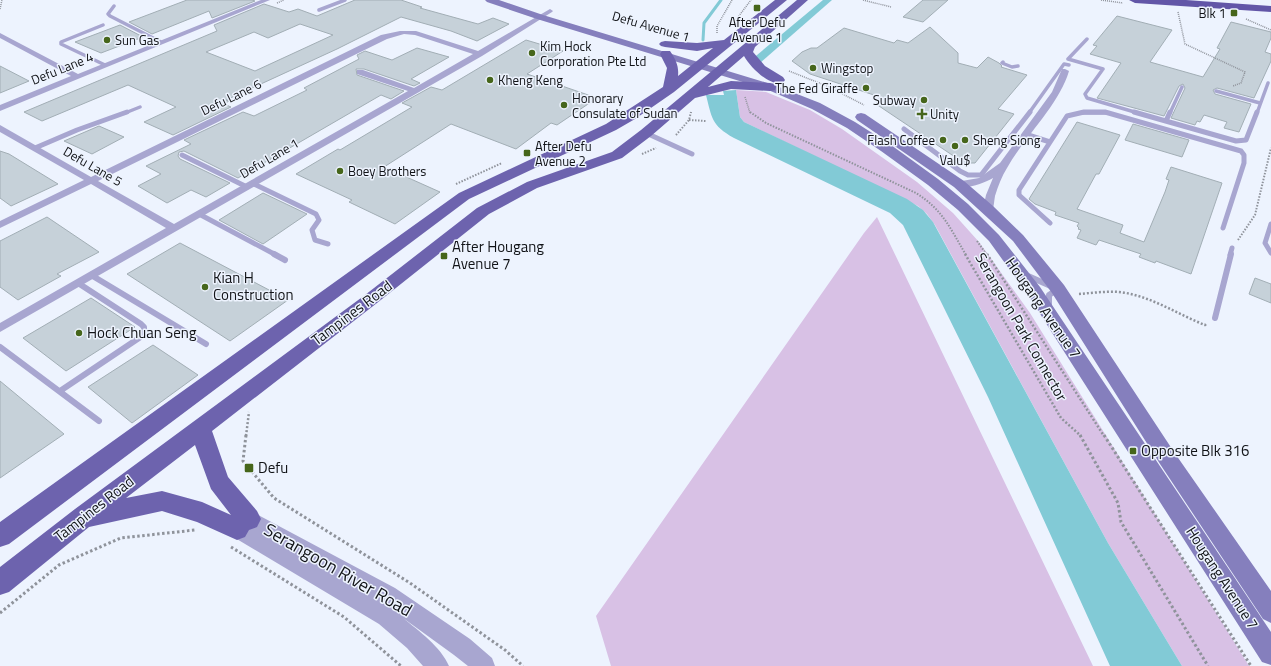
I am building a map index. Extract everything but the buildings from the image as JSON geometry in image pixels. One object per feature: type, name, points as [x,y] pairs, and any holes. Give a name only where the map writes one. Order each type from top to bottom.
[{"type":"highway","points":[[1135,0],[1271,9]]},
{"type":"highway","points":[[1216,0],[1271,2]]},
{"type":"main road","name":"Defu Avenue 1","points":[[490,0],[540,17],[665,49]]},
{"type":"main road","name":"Defu Avenue 1","points":[[517,0],[704,61]]},
{"type":"main road","name":"Tampines Road","points":[[0,536],[464,196],[611,127],[630,116],[669,89],[704,61],[722,41],[782,0]]},
{"type":"main road","name":"Tampines Road","points":[[0,583],[83,517],[371,299],[483,211],[532,185],[617,155],[689,101],[722,67],[803,0]]},
{"type":"main road","points":[[669,89],[673,68],[665,49],[717,45],[722,41]]},
{"type":"main road","points":[[750,44],[747,52],[751,60],[762,70],[778,79]]},
{"type":"main road","points":[[704,61],[722,67]]},
{"type":"main road","name":"Hougang Avenue 7","points":[[722,67],[778,79],[827,100],[863,119],[959,184],[1018,238],[1058,289],[1154,438],[1271,611]]},
{"type":"main road","points":[[689,101],[703,91],[732,85],[778,79]]},
{"type":"main road","name":"Hougang Avenue 7","points":[[778,79],[816,106],[851,125],[900,158],[963,207],[994,238],[1049,312],[1271,653]]},
{"type":"main road","points":[[200,428],[238,531]]},
{"type":"main road","points":[[83,517],[162,501],[202,513],[238,531]]},
{"type":"street","name":"Defu Lane 4","points":[[0,108],[267,0]]},
{"type":"street","name":"Defu Lane 1","points":[[0,328],[480,54],[550,11]]},
{"type":"street","name":"Defu Lane 6","points":[[0,225],[397,32],[416,33],[480,54]]},
{"type":"street","points":[[0,35],[76,76]]},
{"type":"street","points":[[988,209],[989,199],[1004,164],[1054,95],[1067,68]]},
{"type":"street","points":[[360,72],[415,91]]},
{"type":"street","name":"Defu Lane 5","points":[[0,128],[173,228]]},
{"type":"street","points":[[959,184],[977,183],[988,178],[1004,164]]},
{"type":"street","name":"Serangoon River Road","points":[[238,531],[386,617],[414,641],[438,666]]},
{"type":"street","name":"Serangoon River Road","points":[[238,531],[388,594],[462,647],[484,666]]},
{"type":"lane","points":[[319,10],[345,0]]},
{"type":"lane","points":[[114,6],[108,14],[110,16],[161,42]]},
{"type":"lane","points":[[103,25],[70,37],[61,42],[61,44],[105,65]]},
{"type":"lane","points":[[904,129],[960,171],[968,175],[981,175],[1053,81],[1064,64],[1067,68],[1070,60],[1087,39]]},
{"type":"lane","points":[[1070,60],[1104,69],[1085,94],[1087,98],[1243,142],[1246,140],[1268,83]]},
{"type":"lane","points":[[1003,62],[1002,63],[1008,66],[1018,66]]},
{"type":"lane","points":[[1166,121],[1182,87]]},
{"type":"lane","points":[[1216,91],[1260,103]]},
{"type":"lane","points":[[35,148],[77,130],[140,107]]},
{"type":"lane","points":[[1050,223],[1018,193],[1067,116],[1084,112],[1106,112],[1242,151],[1244,155],[1244,163],[1223,228]]},
{"type":"lane","points":[[646,133],[692,154]]},
{"type":"lane","points":[[1025,134],[1050,142]]},
{"type":"lane","points":[[182,155],[316,214],[319,220],[312,230],[316,240],[328,244]]},
{"type":"lane","points":[[198,214],[285,260]]},
{"type":"lane","points":[[1271,224],[1265,243],[1271,253]]},
{"type":"lane","points":[[1213,320],[1232,248]]},
{"type":"lane","points":[[1018,270],[1035,280],[1058,289]]},
{"type":"lane","points":[[92,275],[206,344]]},
{"type":"lane","points":[[60,391],[139,338],[144,331],[144,327],[141,324],[78,283]]},
{"type":"lane","points":[[1049,312],[1049,295],[1058,289]]},
{"type":"lane","points":[[0,347],[99,421]]},
{"type":"path","points":[[0,9],[2,0]]},
{"type":"path","points":[[722,41],[717,26],[732,0]]},
{"type":"path","points":[[863,0],[890,7]]},
{"type":"path","points":[[1177,10],[1185,44],[1245,72],[1241,83],[1216,91]]},
{"type":"path","points":[[1245,18],[1271,30]]},
{"type":"path","points":[[778,79],[810,77],[864,105]]},
{"type":"path","name":"Serangoon Park Connector","points":[[743,91],[750,113],[766,123],[916,193],[927,200],[942,214],[1061,418],[1079,433],[1118,503],[1121,522],[1208,666]]},
{"type":"path","points":[[637,156],[668,143],[689,120],[689,101]]},
{"type":"path","points":[[689,120],[706,120]]},
{"type":"path","points":[[1232,248],[1255,215],[1271,148]]},
{"type":"path","points":[[975,239],[1013,294],[1251,666]]},
{"type":"path","points":[[1078,294],[1104,291],[1125,293],[1165,307],[1205,325],[1213,320]]},
{"type":"path","points":[[249,410],[243,460],[274,498],[410,583],[505,650],[523,666]]},
{"type":"path","points":[[0,612],[60,565],[121,538],[199,530]]},
{"type":"path","points":[[238,531],[344,617],[401,666]]},
{"type":"shaded area","points":[[736,90],[766,92],[810,110],[842,129],[917,182],[953,213],[979,242],[1030,313],[1249,666],[1182,666],[1108,543],[935,225],[927,214],[918,206],[744,122],[740,117]]},
{"type":"shaded area","points":[[877,217],[1093,666],[611,666],[596,616],[864,233]]},
{"type":"water","points":[[736,90],[740,117],[744,122],[907,199],[923,210],[933,222],[1108,543],[1182,666],[1110,666],[988,397],[903,225],[890,213],[734,138],[721,129],[711,115],[706,95],[724,95],[723,91]]},
{"type":"waterway","points":[[703,40],[704,23],[721,0]]},
{"type":"waterway","points":[[755,62],[828,0]]},
{"type":"place","name":"After Defu Avenue 1","points":[[757,8]]},
{"type":"place","name":"Blk 1","points":[[1234,13]]},
{"type":"place","name":"Sun Gas","points":[[107,40]]},
{"type":"place","name":"Kim Hock Corporation Pte Ltd","points":[[532,53]]},
{"type":"place","name":"Wingstop","points":[[813,68]]},
{"type":"place","name":"Kheng Keng","points":[[490,80]]},
{"type":"place","name":"The Fed Giraffe","points":[[866,88]]},
{"type":"place","name":"Subway","points":[[924,100]]},
{"type":"place","name":"Honorary Consulate of Sudan","points":[[564,105]]},
{"type":"place","name":"Unity","points":[[922,114]]},
{"type":"place","name":"Flash Coffee","points":[[943,140]]},
{"type":"place","name":"Sheng Siong","points":[[965,140]]},
{"type":"place","name":"Valu$","points":[[955,146]]},
{"type":"place","name":"After Defu Avenue 2","points":[[527,153]]},
{"type":"place","name":"Boey Brothers","points":[[340,171]]},
{"type":"place","name":"After Hougang Avenue 7","points":[[444,256]]},
{"type":"place","name":"Kian H Construction","points":[[205,287]]},
{"type":"place","name":"Hock Chuan Seng","points":[[79,333]]},
{"type":"place","name":"Opposite Blk 316","points":[[1133,451]]},
{"type":"place","name":"Defu","points":[[249,468]]}]
